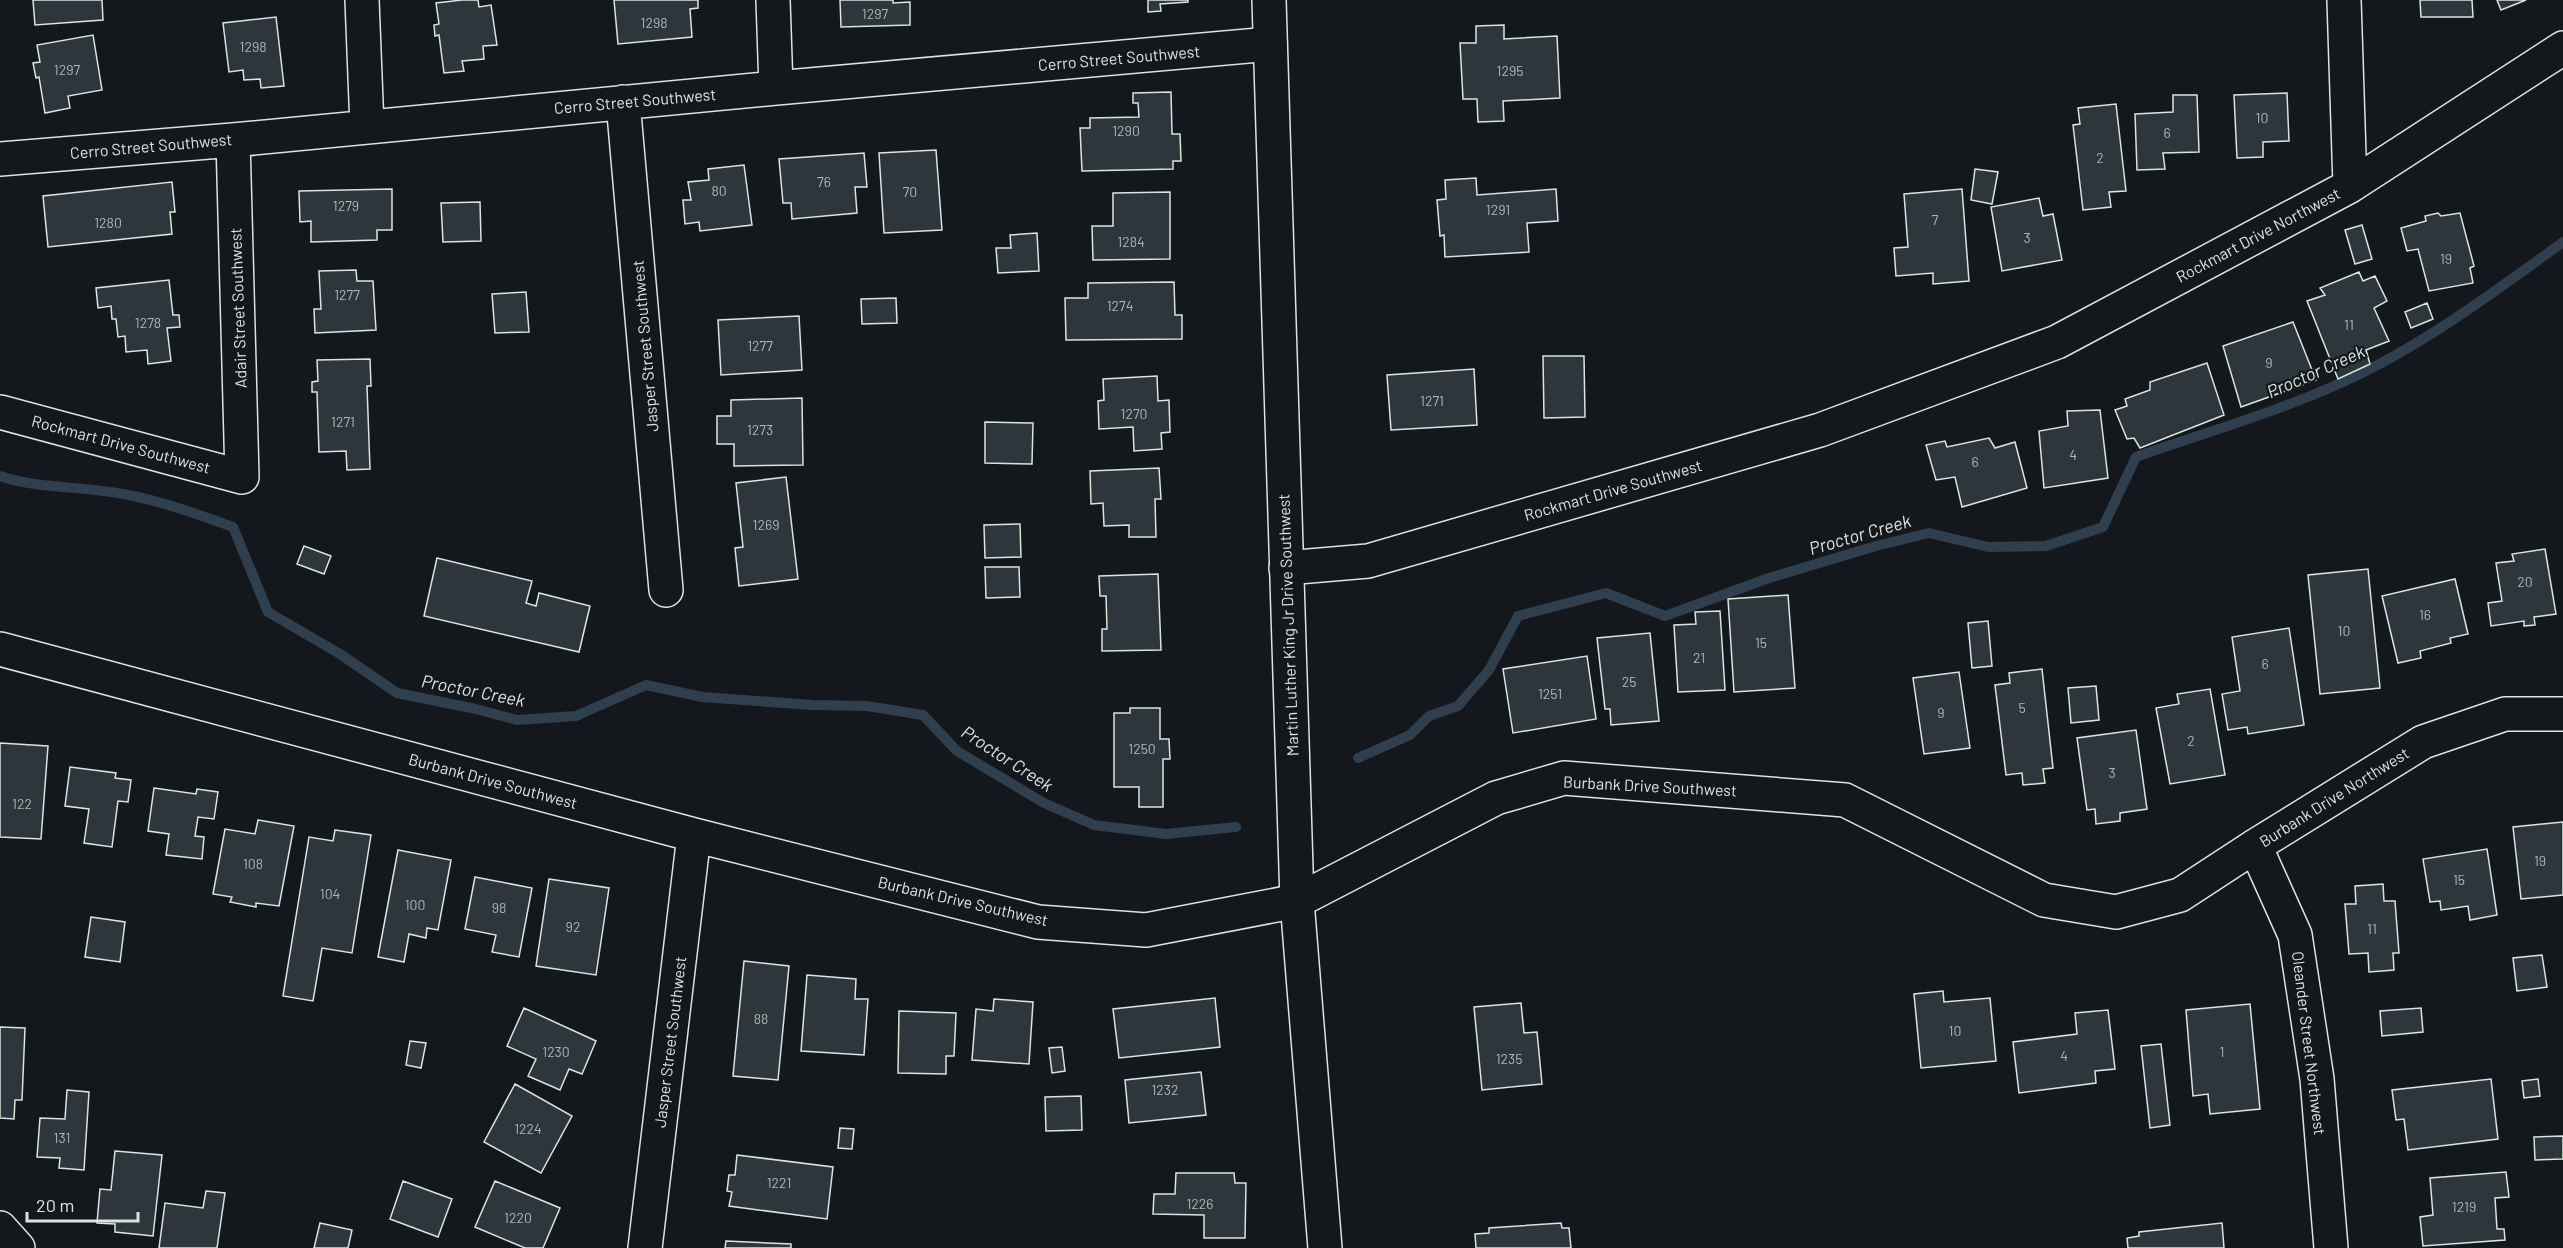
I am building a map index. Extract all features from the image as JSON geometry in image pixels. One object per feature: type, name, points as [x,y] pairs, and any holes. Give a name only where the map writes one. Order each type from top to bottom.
[{"type":"street","points":[[362,0],[367,127]]},
{"type":"street","points":[[773,0],[776,88]]},
{"type":"street","name":"Martin Luther King Jr Drive Southwest","points":[[1269,0],[1297,901],[1325,1248]]},
{"type":"street","points":[[2344,0],[2350,186]]},
{"type":"street","name":"Cerro Street Southwest","points":[[0,159],[233,140],[623,102],[1270,44]]},
{"type":"street","name":"Rockmart Drive Northwest","points":[[1935,387],[2057,342],[2350,186],[2563,48]]},
{"type":"street","name":"Jasper Street Southwest","points":[[623,102],[666,590]]},
{"type":"street","name":"Adair Street Southwest","points":[[233,140],[242,477]]},
{"type":"street","name":"Rockmart Drive Southwest","points":[[1286,568],[1368,561],[1820,430],[1935,387]]},
{"type":"street","name":"Rockmart Drive Southwest","points":[[0,412],[242,477]]},
{"type":"street","name":"Burbank Drive Southwest","points":[[0,649],[694,835],[1038,922],[1146,930],[1297,901],[1497,798],[1564,778],[1845,800],[2044,900],[2116,912]]},
{"type":"street","name":"Burbank Drive Northwest","points":[[2116,912],[2180,895],[2423,742],[2505,714],[2563,714]]},
{"type":"street","name":"Jasper Street Southwest","points":[[645,1248],[694,835]]},
{"type":"street","name":"Oleander Street Northwest","points":[[2255,846],[2295,935],[2317,1079],[2331,1248]]},
{"type":"street","points":[[0,1228],[18,1248]]},
{"type":"building","points":[[33,0],[102,0],[103,20],[35,25]]},
{"type":"building","points":[[478,0],[479,7],[491,5],[497,45],[483,46],[484,59],[462,61],[464,71],[444,73],[439,35],[435,36],[434,25],[439,24],[436,3]]},
{"type":"building","points":[[614,0],[698,0],[698,8],[690,9],[692,37],[618,44]]},
{"type":"building","points":[[840,0],[910,2],[910,25],[841,27]]},
{"type":"building","points":[[1148,0],[1188,0],[1188,2],[1160,4],[1161,11],[1148,12]]},
{"type":"building","points":[[2420,0],[2472,0],[2473,17],[2421,17]]},
{"type":"building","points":[[2497,0],[2526,0],[2501,10]]},
{"type":"building","points":[[276,17],[284,86],[261,88],[260,79],[244,80],[243,70],[229,72],[223,23]]},
{"type":"building","points":[[1504,25],[1504,39],[1557,36],[1560,98],[1503,101],[1504,121],[1478,122],[1477,99],[1463,99],[1460,43],[1476,43],[1476,26]]},
{"type":"building","points":[[93,35],[102,90],[68,96],[70,108],[45,113],[39,77],[36,78],[33,63],[40,62],[37,45]]},
{"type":"building","points":[[1171,92],[1172,134],[1180,134],[1181,161],[1173,161],[1173,169],[1082,171],[1080,128],[1090,128],[1090,118],[1139,117],[1138,103],[1133,103],[1133,93]]},
{"type":"building","points":[[2287,93],[2289,141],[2263,142],[2263,157],[2237,158],[2234,95]]},
{"type":"building","points":[[2173,95],[2197,95],[2199,152],[2163,153],[2165,169],[2137,170],[2135,114],[2173,112]]},
{"type":"building","points":[[2116,104],[2126,191],[2109,192],[2111,207],[2083,210],[2073,125],[2080,124],[2078,108]]},
{"type":"building","points":[[936,150],[942,230],[884,233],[879,153]]},
{"type":"building","points":[[864,153],[867,187],[855,187],[857,213],[792,219],[791,203],[783,203],[779,159]]},
{"type":"building","points":[[744,165],[752,225],[700,231],[699,222],[685,224],[683,200],[691,200],[688,182],[709,180],[708,169]]},
{"type":"building","points":[[1975,169],[1998,172],[1992,204],[1971,200]]},
{"type":"building","points":[[1476,178],[1477,195],[1556,189],[1558,221],[1527,223],[1529,252],[1445,257],[1444,235],[1440,236],[1437,200],[1446,199],[1445,180]]},
{"type":"building","points":[[172,182],[175,212],[170,212],[172,234],[48,247],[43,196]]},
{"type":"building","points":[[392,189],[392,230],[377,230],[377,240],[311,242],[311,221],[300,222],[299,191]]},
{"type":"building","points":[[1962,189],[1969,281],[1933,284],[1933,273],[1896,276],[1894,248],[1908,247],[1904,194]]},
{"type":"building","points":[[1170,192],[1170,259],[1093,260],[1092,226],[1113,226],[1113,193]]},
{"type":"building","points":[[2039,198],[2043,216],[2053,214],[2062,260],[2002,271],[1991,207]]},
{"type":"building","points":[[480,202],[481,241],[443,242],[441,203]]},
{"type":"building","points":[[2438,213],[2441,216],[2460,213],[2474,266],[2470,268],[2473,283],[2429,291],[2418,249],[2407,251],[2401,228],[2426,221],[2425,216]]},
{"type":"building","points":[[2362,225],[2372,259],[2355,264],[2345,230]]},
{"type":"building","points":[[1037,233],[1039,271],[998,273],[996,248],[1011,248],[1010,235]]},
{"type":"building","points":[[356,270],[357,281],[373,281],[376,330],[315,333],[314,309],[321,309],[319,271]]},
{"type":"building","points":[[2359,272],[2363,281],[2375,276],[2387,301],[2374,308],[2389,341],[2366,350],[2370,364],[2338,379],[2307,301],[2325,295],[2320,288]]},
{"type":"building","points":[[169,280],[173,315],[179,315],[180,327],[167,328],[171,361],[148,364],[147,350],[126,352],[125,336],[118,337],[116,319],[112,319],[111,306],[98,308],[96,288]]},
{"type":"building","points":[[1174,282],[1175,315],[1182,315],[1182,339],[1066,340],[1065,298],[1088,298],[1088,283]]},
{"type":"building","points":[[526,292],[529,332],[495,333],[492,294]]},
{"type":"building","points":[[896,298],[897,323],[862,324],[861,299]]},
{"type":"building","points":[[2427,303],[2433,319],[2411,328],[2405,312]]},
{"type":"building","points":[[799,316],[802,370],[721,375],[718,320]]},
{"type":"building","points":[[2293,322],[2316,380],[2241,407],[2223,346]]},
{"type":"building","points":[[1543,356],[1584,356],[1585,417],[1544,418]]},
{"type":"building","points":[[370,359],[371,386],[367,386],[370,469],[347,470],[346,451],[319,452],[317,392],[312,392],[312,382],[318,381],[317,360]]},
{"type":"building","points":[[2207,363],[2224,415],[2140,448],[2134,438],[2127,439],[2115,410],[2127,406],[2125,399],[2150,390],[2150,382]]},
{"type":"building","points":[[1474,369],[1477,425],[1391,430],[1387,375]]},
{"type":"building","points":[[1157,376],[1158,401],[1169,400],[1170,432],[1161,433],[1162,449],[1134,451],[1133,427],[1099,429],[1098,401],[1104,400],[1103,379]]},
{"type":"building","points":[[802,398],[803,465],[734,466],[734,444],[717,444],[717,416],[731,416],[731,400]]},
{"type":"building","points":[[2100,410],[2108,478],[2044,488],[2039,431],[2068,426],[2067,411]]},
{"type":"building","points":[[985,422],[1033,423],[1032,464],[985,463]]},
{"type":"building","points":[[1989,438],[1995,448],[2015,442],[2027,488],[1962,507],[1955,477],[1936,480],[1926,445],[1945,441],[1947,447]]},
{"type":"building","points":[[1159,468],[1161,499],[1155,499],[1156,537],[1129,537],[1129,525],[1104,526],[1103,503],[1091,504],[1090,471]]},
{"type":"building","points":[[786,477],[798,579],[739,586],[735,548],[743,547],[736,483]]},
{"type":"building","points":[[1020,524],[1021,557],[985,558],[984,525]]},
{"type":"building","points":[[304,546],[331,556],[324,574],[297,564]]},
{"type":"building","points":[[2545,549],[2556,614],[2534,617],[2535,625],[2524,626],[2524,621],[2491,626],[2488,603],[2502,601],[2496,563],[2514,561],[2512,554]]},
{"type":"building","points":[[437,558],[532,581],[526,603],[536,606],[539,593],[590,606],[579,652],[424,616]]},
{"type":"building","points":[[985,567],[1019,567],[1020,597],[986,598]]},
{"type":"building","points":[[2368,569],[2380,688],[2320,694],[2308,575]]},
{"type":"building","points":[[1158,574],[1161,650],[1102,651],[1102,629],[1107,629],[1106,596],[1100,596],[1099,576]]},
{"type":"building","points":[[2455,579],[2468,634],[2450,638],[2451,643],[2420,651],[2421,658],[2398,663],[2382,596]]},
{"type":"building","points":[[1788,595],[1795,688],[1734,692],[1728,599]]},
{"type":"building","points":[[1720,611],[1725,690],[1678,692],[1674,625],[1696,624],[1695,612]]},
{"type":"building","points":[[1988,621],[1992,666],[1972,668],[1968,623]]},
{"type":"building","points":[[2289,628],[2304,725],[2248,734],[2247,727],[2228,730],[2222,694],[2240,691],[2232,637]]},
{"type":"building","points":[[1650,633],[1659,721],[1611,725],[1610,709],[1605,709],[1597,638]]},
{"type":"building","points":[[1587,656],[1596,719],[1513,733],[1503,669]]},
{"type":"building","points":[[2042,669],[2053,768],[2043,769],[2045,783],[2023,785],[2022,773],[2006,775],[1995,685],[2010,683],[2009,673]]},
{"type":"building","points":[[1959,672],[1970,748],[1924,754],[1913,678]]},
{"type":"building","points":[[2096,686],[2099,720],[2071,723],[2068,688]]},
{"type":"building","points":[[2210,689],[2225,775],[2170,784],[2156,708],[2179,704],[2177,694]]},
{"type":"building","points":[[1130,708],[1160,708],[1160,739],[1169,739],[1170,759],[1163,759],[1163,807],[1139,807],[1139,787],[1114,787],[1114,713],[1130,713]]},
{"type":"building","points":[[2136,730],[2147,809],[2120,813],[2120,821],[2096,824],[2095,809],[2087,810],[2077,738]]},
{"type":"building","points":[[0,743],[48,746],[41,839],[0,837]]},
{"type":"building","points":[[70,767],[116,773],[115,778],[131,780],[128,802],[118,801],[112,847],[84,843],[89,809],[65,806]]},
{"type":"building","points":[[154,788],[196,794],[197,789],[218,792],[214,819],[198,817],[195,836],[204,837],[202,859],[166,855],[169,834],[148,831]]},
{"type":"building","points":[[258,820],[294,826],[279,906],[256,903],[256,907],[230,902],[232,897],[213,894],[225,829],[255,834]]},
{"type":"building","points":[[2563,822],[2563,895],[2521,899],[2513,827]]},
{"type":"building","points":[[335,830],[371,835],[352,953],[322,948],[313,1001],[283,996],[309,837],[333,841]]},
{"type":"building","points":[[2487,849],[2497,915],[2470,920],[2468,906],[2441,910],[2440,901],[2430,902],[2423,859]]},
{"type":"building","points":[[398,850],[451,860],[438,930],[427,928],[426,938],[409,934],[404,962],[378,957]]},
{"type":"building","points":[[475,877],[532,888],[519,957],[492,952],[496,935],[465,929]]},
{"type":"building","points":[[549,879],[609,888],[596,975],[536,966]]},
{"type":"building","points":[[2383,884],[2384,901],[2395,901],[2399,953],[2393,953],[2394,970],[2369,972],[2368,953],[2349,954],[2345,904],[2356,904],[2355,886]]},
{"type":"building","points":[[91,917],[125,922],[120,962],[85,957]]},
{"type":"building","points":[[2542,955],[2547,987],[2517,991],[2513,958]]},
{"type":"building","points":[[744,961],[789,966],[778,1080],[733,1076]]},
{"type":"building","points":[[807,975],[856,979],[855,999],[868,999],[864,1055],[801,1051]]},
{"type":"building","points":[[1943,991],[1944,1002],[1990,998],[1996,1061],[1921,1068],[1914,994]]},
{"type":"building","points":[[1215,998],[1220,1047],[1119,1058],[1113,1009]]},
{"type":"building","points":[[994,999],[1033,1002],[1029,1064],[972,1060],[976,1009],[993,1011]]},
{"type":"building","points":[[1521,1003],[1524,1033],[1537,1032],[1542,1084],[1482,1090],[1474,1007]]},
{"type":"building","points":[[2250,1004],[2260,1109],[2210,1114],[2208,1094],[2193,1096],[2186,1010]]},
{"type":"building","points":[[524,1008],[596,1041],[582,1074],[569,1069],[560,1090],[528,1076],[536,1059],[507,1046]]},
{"type":"building","points":[[2421,1008],[2423,1032],[2382,1036],[2380,1011]]},
{"type":"building","points":[[2108,1010],[2115,1069],[2095,1071],[2096,1083],[2019,1093],[2013,1042],[2077,1034],[2075,1013]]},
{"type":"building","points":[[899,1011],[956,1013],[954,1056],[946,1056],[946,1074],[898,1073]]},
{"type":"building","points":[[0,1027],[25,1028],[22,1100],[15,1100],[14,1119],[0,1118]]},
{"type":"building","points":[[410,1041],[426,1043],[421,1068],[406,1065]]},
{"type":"building","points":[[2161,1044],[2170,1125],[2150,1128],[2141,1046]]},
{"type":"building","points":[[1062,1047],[1065,1071],[1052,1073],[1049,1048]]},
{"type":"building","points":[[1201,1072],[1206,1115],[1129,1123],[1125,1080]]},
{"type":"building","points":[[2491,1079],[2498,1139],[2408,1150],[2404,1119],[2396,1120],[2392,1090]]},
{"type":"building","points":[[2538,1079],[2540,1096],[2524,1098],[2522,1081]]},
{"type":"building","points":[[515,1084],[572,1116],[541,1173],[484,1142]]},
{"type":"building","points":[[67,1090],[89,1092],[84,1170],[59,1168],[60,1158],[37,1157],[40,1118],[65,1119]]},
{"type":"building","points":[[1081,1096],[1082,1130],[1046,1131],[1045,1097]]},
{"type":"building","points":[[840,1128],[854,1129],[852,1149],[838,1148]]},
{"type":"building","points":[[2563,1136],[2563,1159],[2535,1160],[2534,1137]]},
{"type":"building","points":[[115,1151],[162,1155],[153,1236],[115,1232],[115,1224],[97,1223],[100,1189],[111,1190]]},
{"type":"building","points":[[737,1155],[833,1167],[827,1219],[729,1206],[732,1192],[727,1191],[729,1175],[735,1175]]},
{"type":"building","points":[[2506,1172],[2509,1197],[2495,1198],[2497,1229],[2504,1229],[2505,1240],[2423,1246],[2420,1217],[2433,1215],[2430,1178]]},
{"type":"building","points":[[1176,1173],[1234,1173],[1235,1183],[1246,1183],[1245,1238],[1204,1238],[1204,1215],[1153,1214],[1154,1194],[1175,1194]]},
{"type":"building","points":[[403,1181],[452,1199],[438,1237],[390,1219]]},
{"type":"building","points":[[495,1181],[560,1208],[543,1248],[525,1248],[475,1227]]},
{"type":"building","points":[[206,1191],[225,1193],[217,1248],[159,1248],[165,1203],[203,1208]]},
{"type":"building","points":[[320,1223],[352,1230],[348,1248],[314,1248]]},
{"type":"building","points":[[1561,1223],[1562,1228],[1569,1228],[1571,1248],[1476,1248],[1475,1234],[1489,1233],[1489,1228]]},
{"type":"building","points":[[2222,1223],[2224,1248],[2128,1248],[2127,1238],[2139,1236],[2139,1232]]},
{"type":"building","points":[[726,1241],[791,1244],[791,1248],[725,1248]]},
{"type":"waterway","name":"Proctor Creek","points":[[1358,758],[1410,735],[1429,716],[1458,706],[1489,670],[1518,616],[1606,593],[1665,616],[1769,578],[1876,546],[1929,533],[1988,547],[2046,546],[2103,527],[2136,457],[2294,402],[2374,367],[2430,335],[2563,242]]},
{"type":"waterway","name":"Proctor Creek","points":[[0,476],[29,483],[108,491],[137,497],[179,508],[233,527],[268,612],[340,654],[397,693],[517,720],[576,716],[646,685],[702,697],[812,705],[867,706],[923,715],[957,751],[1044,803],[1094,825],[1166,834],[1236,827]]}]
